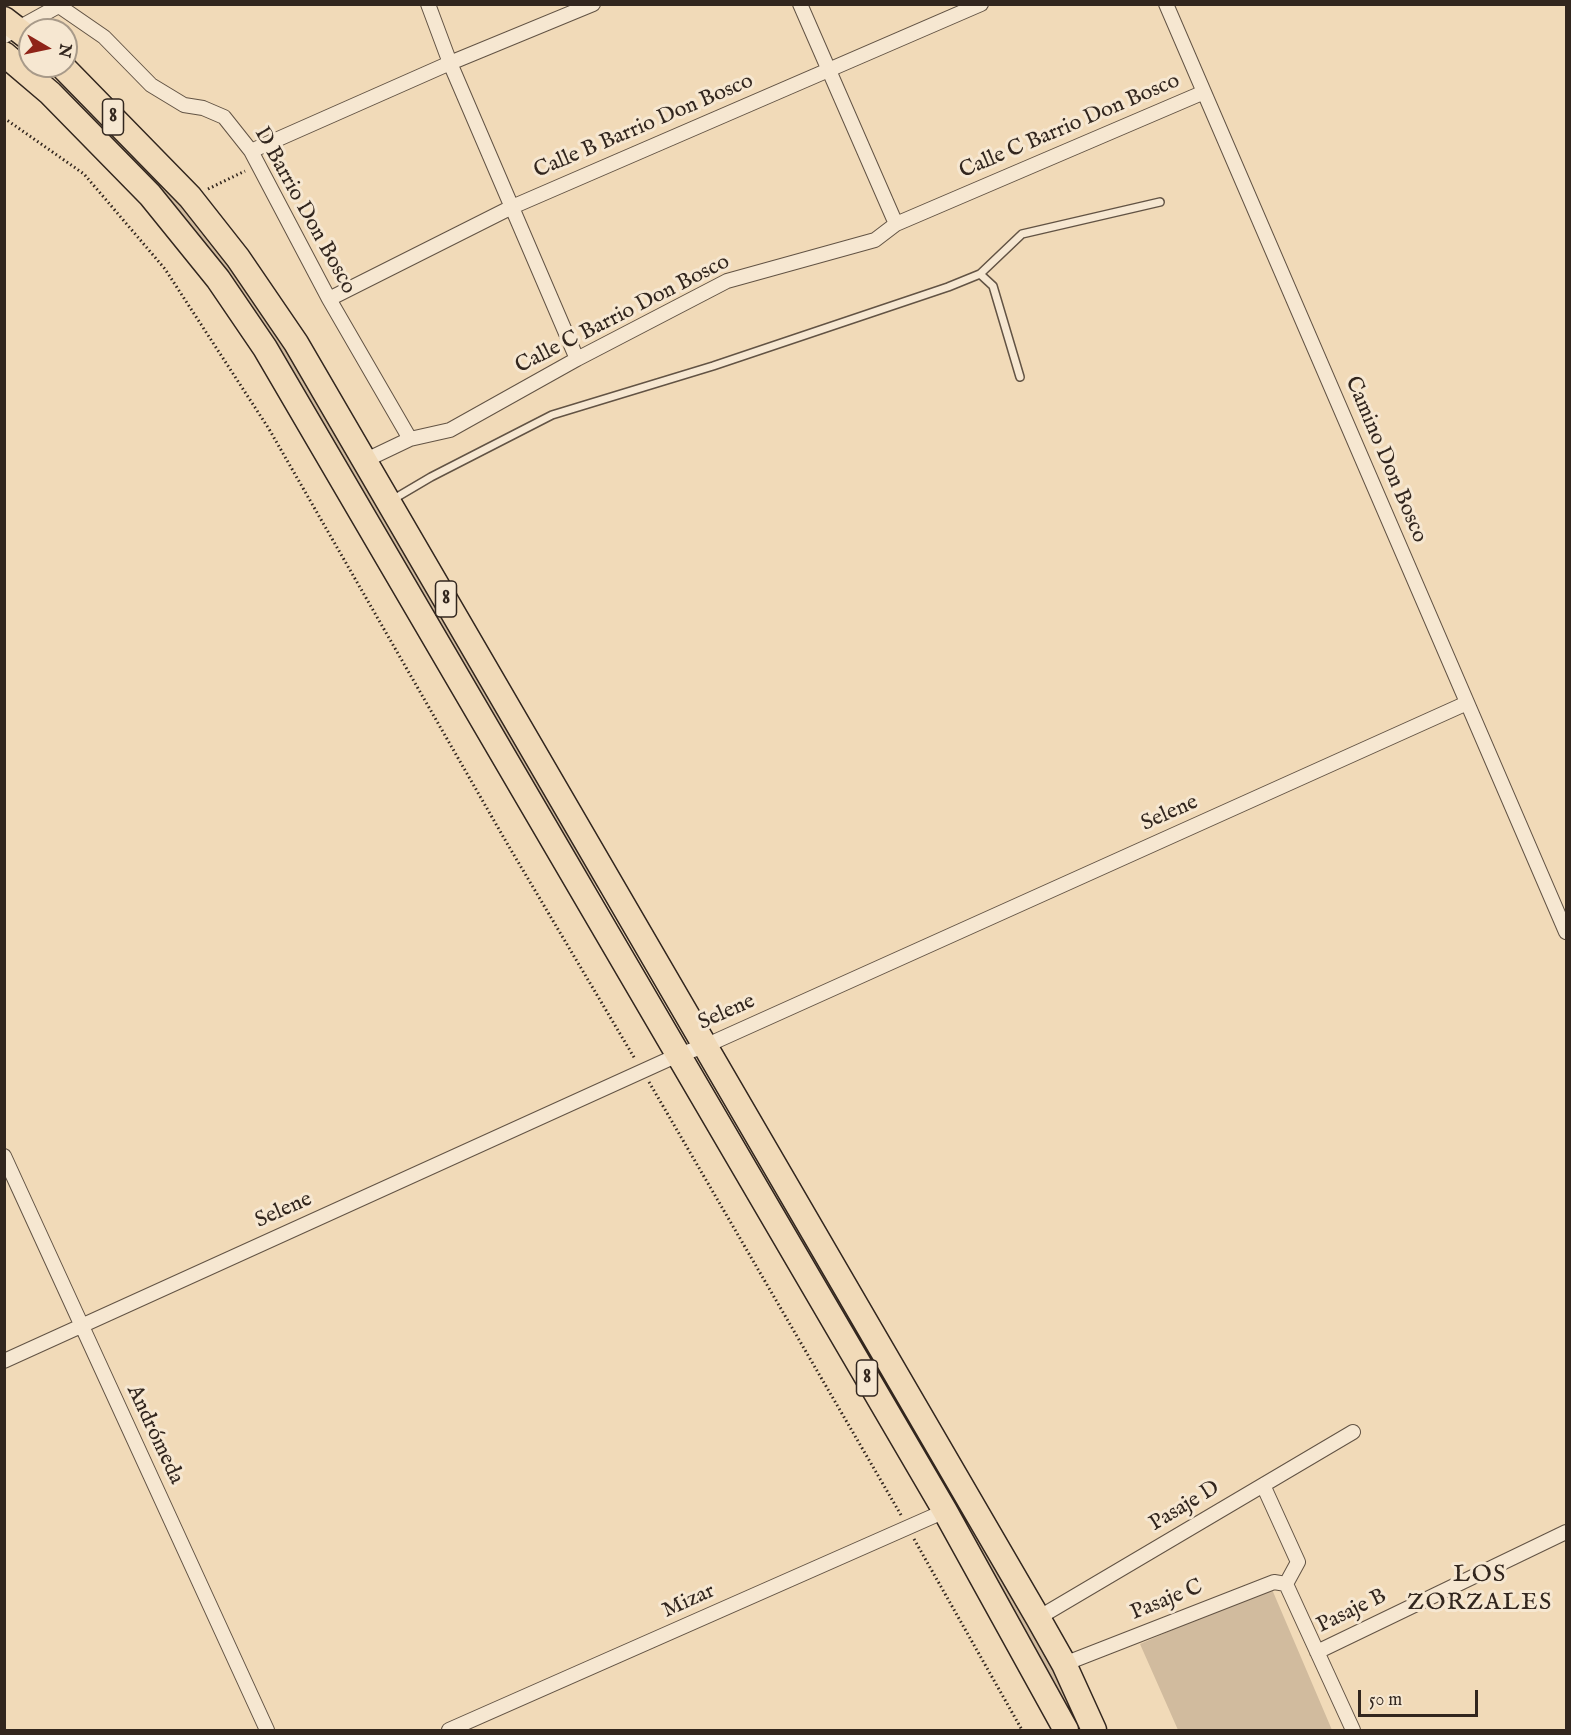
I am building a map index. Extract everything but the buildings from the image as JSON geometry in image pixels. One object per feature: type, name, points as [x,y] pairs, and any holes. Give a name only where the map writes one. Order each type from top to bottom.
[{"type":"highway","name":"8","points":[[4,54],[101,143],[150,195],[218,279],[265,348],[945,1511],[1066,1731]]},
{"type":"highway","name":"8","points":[[74,78],[190,197],[238,258],[290,334],[390,501],[1038,1618],[1064,1665],[1094,1731]]},
{"type":"street","points":[[428,4],[450,63],[577,359]]},
{"type":"street","points":[[251,151],[450,63],[593,4]]},
{"type":"street","points":[[800,4],[896,224]]},
{"type":"street","name":"Calle B Barrio Don Bosco","points":[[329,299],[512,207],[981,4]]},
{"type":"street","name":"Camino Don Bosco","points":[[1166,4],[1202,93],[1566,932]]},
{"type":"street","points":[[14,31],[60,5]]},
{"type":"street","name":"D Barrio Don Bosco","points":[[60,5],[104,38],[151,84],[184,105],[203,108],[224,117],[251,151],[329,299],[410,439]]},
{"type":"street","name":"Calle C Barrio Don Bosco","points":[[366,460],[410,439],[450,430],[577,359],[727,281],[875,240],[896,224],[1202,93]]},
{"type":"street","name":"Selene","points":[[4,1361],[678,1055],[705,1046],[1467,703]]},
{"type":"street","name":"Andrómeda","points":[[4,1156],[267,1731]]},
{"type":"street","name":"Pasaje D","points":[[1038,1618],[1353,1432]]},
{"type":"street","points":[[1263,1485],[1298,1562],[1286,1584],[1353,1731]]},
{"type":"street","name":"Mizar","points":[[449,1731],[945,1511]]},
{"type":"street","name":"Pasaje B","points":[[1317,1652],[1566,1532]]},
{"type":"street","name":"Pasaje C","points":[[1064,1665],[1274,1582],[1286,1584]]},
{"type":"lane","points":[[390,501],[431,477],[552,415],[713,366],[980,274],[1022,234],[1160,202]]},
{"type":"lane","points":[[980,274],[993,286],[1020,377]]},
{"type":"path","points":[[4,118],[84,174],[165,269],[269,429],[484,804],[908,1528],[1022,1731]]},
{"type":"path","points":[[190,197],[258,165]]},
{"type":"shaded area","points":[[44,78],[48,78],[79,104],[203,228],[278,333],[673,1013],[610,907],[557,828],[307,403]]},
{"type":"shaded area","points":[[752,1158],[808,1246],[1015,1594],[1085,1730],[1081,1730]]},
{"type":"shaded area","points":[[1271,1587],[1332,1730],[1178,1730],[1140,1644]]},
{"type":"district","name":"LOS ZORZALES","points":[[1480,1590]]}]
